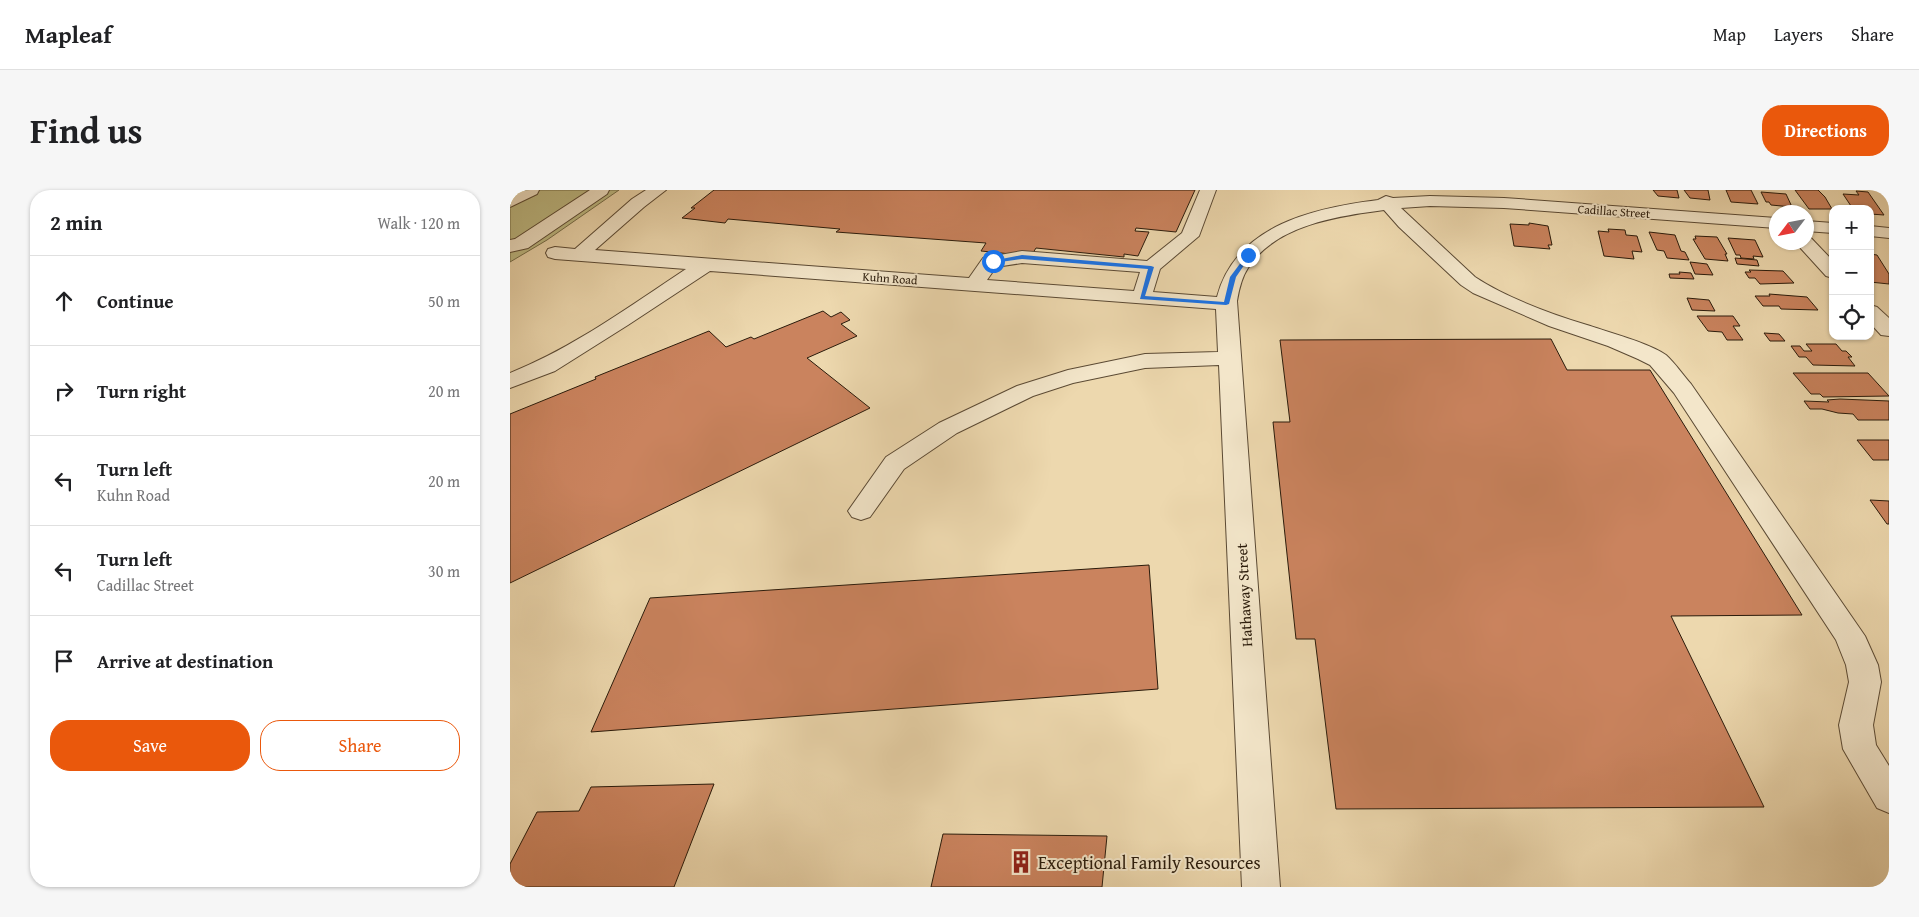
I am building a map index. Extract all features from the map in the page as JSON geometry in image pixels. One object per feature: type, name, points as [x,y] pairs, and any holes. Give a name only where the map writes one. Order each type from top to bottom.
[{"type":"street","points":[[510,202],[531,190]]},
{"type":"street","points":[[510,246],[521,244],[601,190]]},
{"type":"street","points":[[578,255],[638,203],[658,190]]},
{"type":"street","points":[[1142,297],[1151,267],[1190,236],[1208,190]]},
{"type":"street","name":"Cadillac Street","points":[[1226,304],[1233,277],[1248,255],[1271,236],[1311,217],[1358,205],[1425,195],[1502,203],[1769,222]]},
{"type":"street","points":[[1386,202],[1404,223],[1468,281],[1480,289],[1556,322],[1633,348],[1658,360],[1668,370],[1683,389],[1850,636],[1862,665],[1865,682],[1856,725],[1860,748],[1889,797]]},
{"type":"street","points":[[1814,227],[1829,228]]},
{"type":"street","points":[[1874,231],[1889,233]]},
{"type":"street","points":[[1812,250],[1829,268]]},
{"type":"street","name":"Kuhn Road","points":[[555,253],[1226,304]]},
{"type":"street","points":[[974,285],[990,262],[1022,257],[1151,267]]},
{"type":"street","points":[[510,381],[547,366],[621,321],[705,264]]},
{"type":"street","name":"Hathaway Street","points":[[1226,304],[1261,887]]},
{"type":"street","points":[[1874,315],[1889,330]]},
{"type":"street","points":[[861,511],[895,464],[948,428],[1025,391],[1068,377],[1145,361],[1229,358]]},
{"type":"shaded area","points":[[510,190],[619,190],[547,240],[510,262]]},
{"type":"building","points":[[714,190],[1195,190],[1176,232],[1136,228],[1135,231],[1149,232],[1138,256],[1124,254],[1124,257],[1036,248],[1031,256],[981,251],[986,243],[836,232],[840,229],[728,219],[725,223],[682,218],[695,208],[691,208]]},
{"type":"building","points":[[1653,190],[1677,190],[1679,198],[1658,196]]},
{"type":"building","points":[[1684,190],[1708,190],[1710,200],[1690,198]]},
{"type":"building","points":[[1726,190],[1751,190],[1758,204],[1731,202]]},
{"type":"building","points":[[1795,190],[1818,190],[1830,205],[1829,209],[1814,209],[1814,205],[1806,205]]},
{"type":"building","points":[[1856,191],[1868,192],[1884,215],[1874,214],[1874,205],[1850,205],[1843,194],[1859,195]]},
{"type":"building","points":[[1761,192],[1786,194],[1791,205],[1771,205],[1769,202],[1766,202]]},
{"type":"building","points":[[1529,223],[1548,226],[1552,245],[1548,245],[1550,249],[1514,246],[1510,224],[1529,225]]},
{"type":"building","points":[[1608,229],[1625,230],[1626,235],[1637,236],[1642,252],[1632,251],[1634,259],[1604,256],[1598,231],[1609,232]]},
{"type":"building","points":[[1649,232],[1675,235],[1681,251],[1685,252],[1689,260],[1667,258],[1664,251],[1657,250]]},
{"type":"building","points":[[1695,236],[1717,237],[1727,254],[1725,254],[1728,261],[1705,259],[1693,239],[1696,239]]},
{"type":"building","points":[[1728,238],[1755,240],[1763,257],[1753,256],[1754,259],[1741,258],[1740,255],[1736,255]]},
{"type":"building","points":[[1874,255],[1877,255],[1889,274],[1889,284],[1874,282]]},
{"type":"building","points":[[1735,258],[1757,260],[1759,266],[1737,264]]},
{"type":"building","points":[[1690,262],[1707,264],[1713,275],[1695,274]]},
{"type":"building","points":[[1749,270],[1783,271],[1794,283],[1760,284],[1755,278],[1749,278],[1745,272],[1751,272]]},
{"type":"building","points":[[1679,272],[1691,273],[1694,279],[1670,278],[1669,274],[1680,274]]},
{"type":"building","points":[[1769,294],[1807,297],[1818,310],[1781,309],[1779,306],[1763,306],[1755,296],[1770,296]]},
{"type":"building","points":[[1687,298],[1709,300],[1715,311],[1692,310]]},
{"type":"building","points":[[823,311],[831,317],[841,312],[850,320],[841,324],[857,336],[807,358],[870,408],[510,583],[510,414],[709,331],[726,347],[751,337],[754,339]]},
{"type":"building","points":[[1697,316],[1733,316],[1740,326],[1733,326],[1743,340],[1727,340],[1722,332],[1708,331]]},
{"type":"building","points":[[1764,333],[1779,334],[1785,341],[1770,341]]},
{"type":"building","points":[[1551,339],[1567,370],[1650,370],[1802,615],[1671,616],[1764,807],[1336,809],[1315,639],[1296,639],[1273,422],[1290,422],[1280,340]]},
{"type":"building","points":[[1806,344],[1836,344],[1842,351],[1846,351],[1852,357],[1848,357],[1855,366],[1813,365],[1806,357],[1799,357],[1791,346],[1800,346],[1804,351],[1812,351]]},
{"type":"building","points":[[1793,373],[1868,373],[1889,396],[1823,397],[1820,394],[1811,394]]},
{"type":"building","points":[[1827,400],[1889,401],[1889,420],[1858,420],[1853,414],[1810,409],[1804,401],[1829,402]]},
{"type":"building","points":[[1857,440],[1889,440],[1889,460],[1873,460]]},
{"type":"building","points":[[1870,500],[1889,501],[1889,524],[1887,524]]},
{"type":"building","points":[[1149,565],[1158,689],[591,732],[650,598]]},
{"type":"building","points":[[714,784],[674,887],[510,887],[510,864],[537,812],[579,811],[591,787]]},
{"type":"building","name":"Exceptional Family Resources","points":[[943,834],[1107,836],[1102,887],[931,887]]},
{"type":"place","name":"Exceptional Family Resources","points":[[1021,862]]},
{"type":"route","points":[[993,261],[1022,257],[1151,267],[1142,297],[1226,304],[1233,277],[1248,255]]}]
